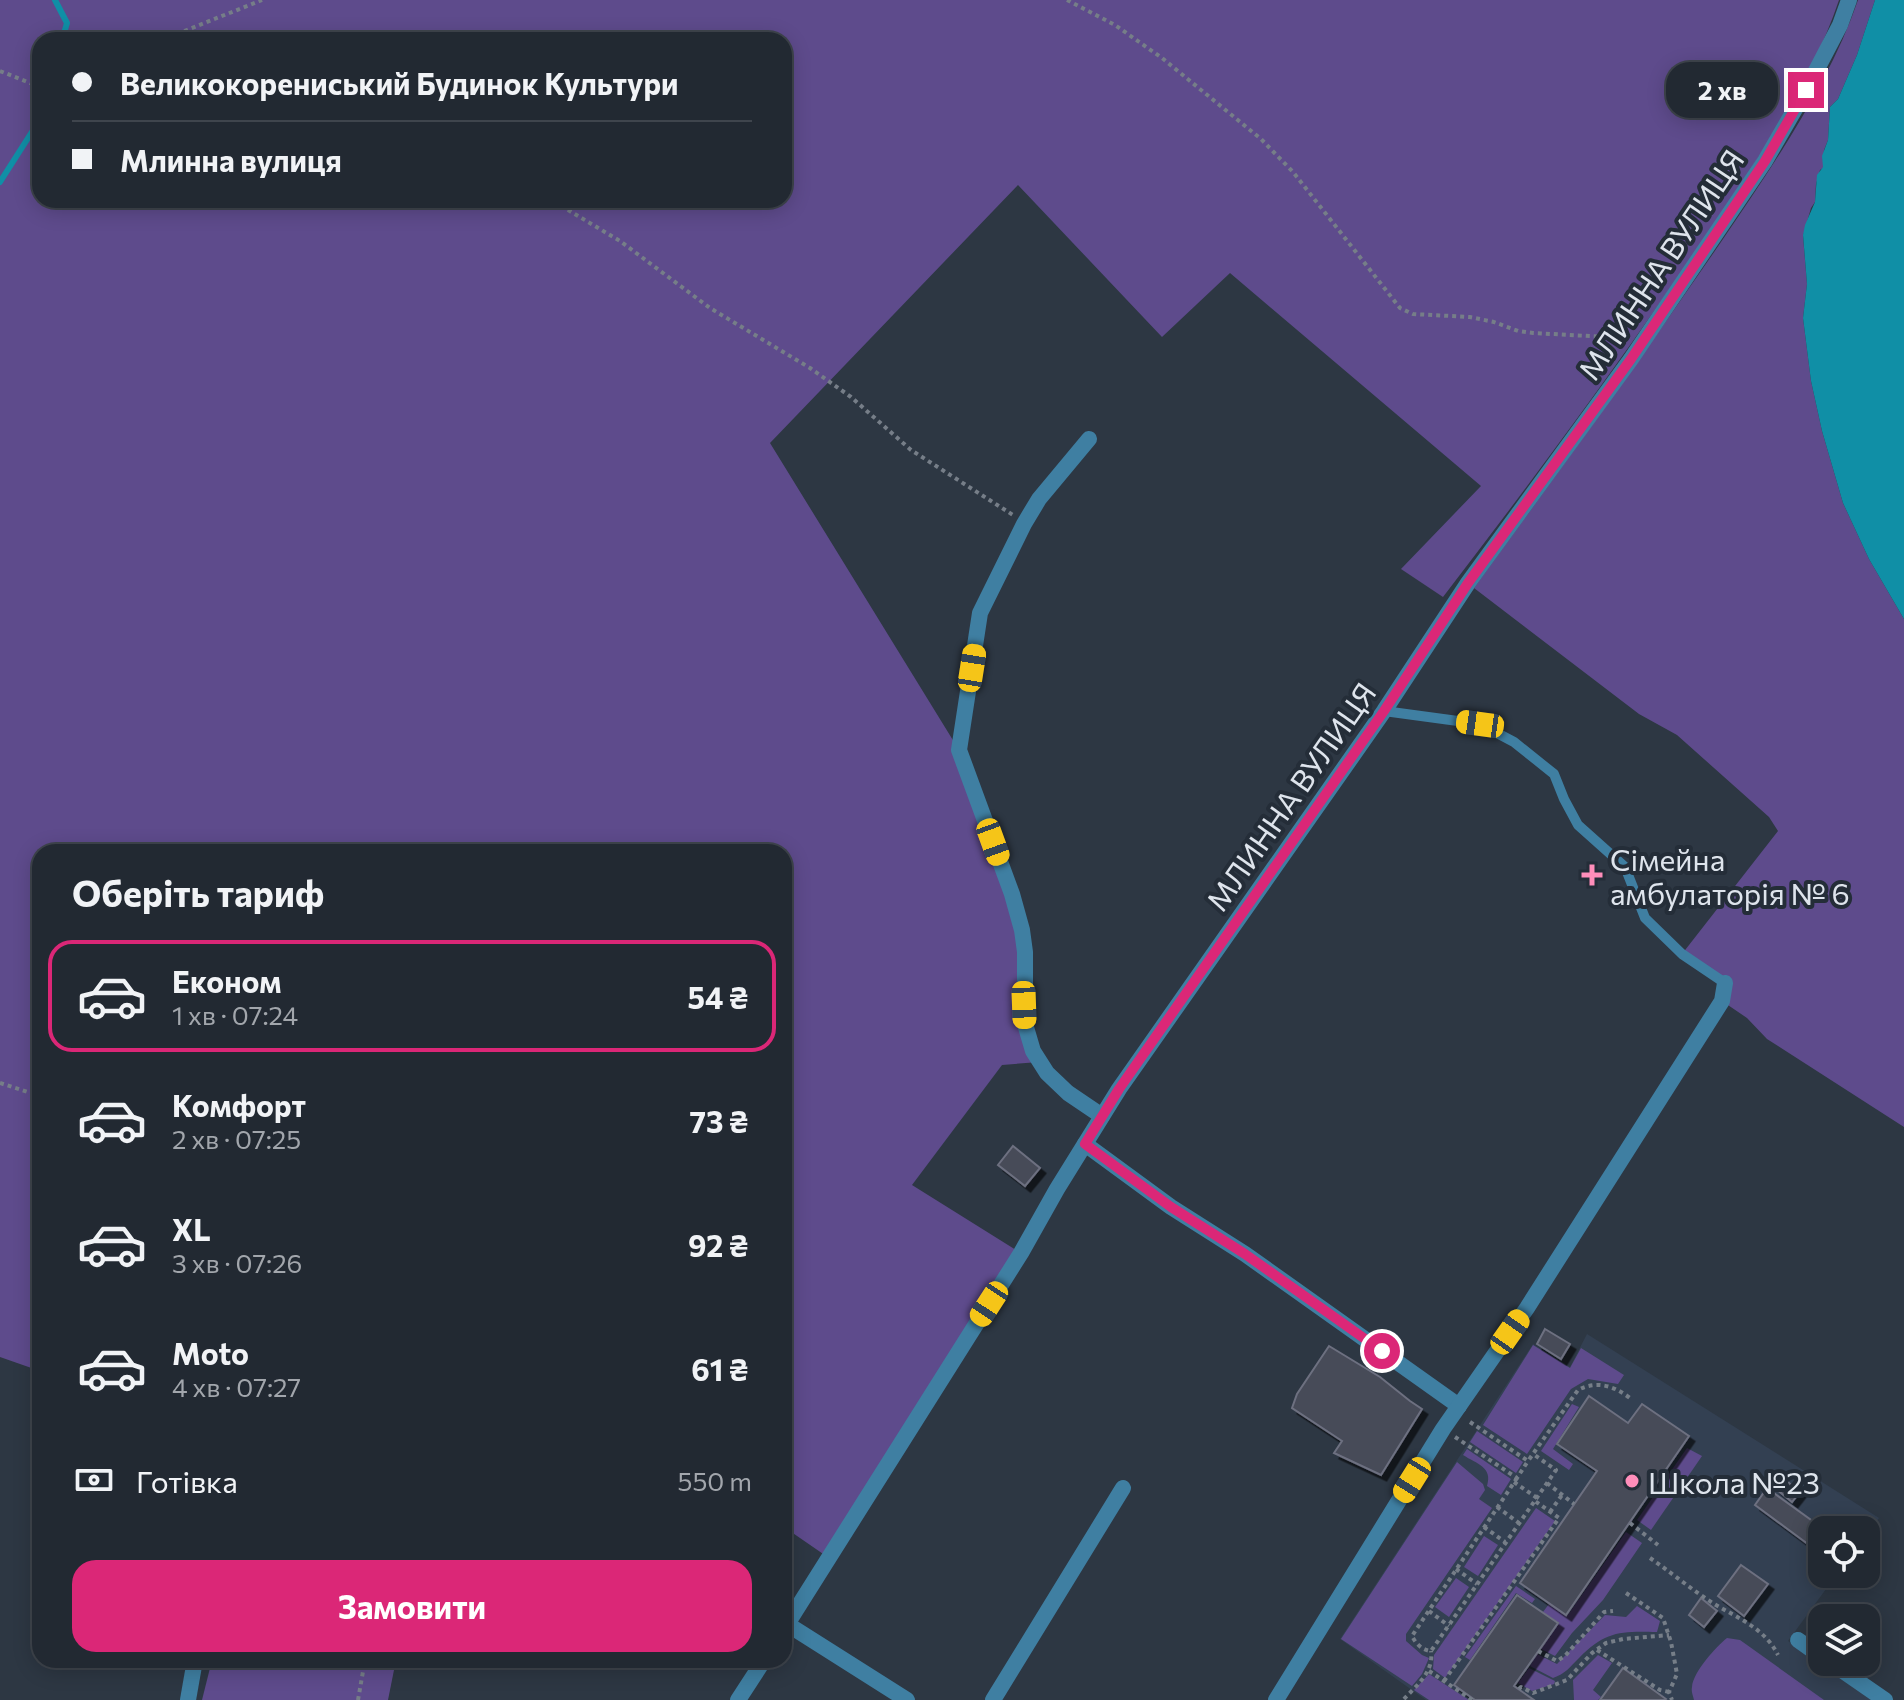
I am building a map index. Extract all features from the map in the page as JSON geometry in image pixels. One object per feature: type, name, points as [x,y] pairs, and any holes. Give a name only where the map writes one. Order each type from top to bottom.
[{"type":"street","name":"МЛИННА ВУЛИЦЯ","points":[[792,1616],[1021,1253],[1119,1089],[1384,711],[1468,583],[1644,338],[1765,161],[1813,77],[1840,25],[1849,0]]},
{"type":"street","points":[[1089,439],[1039,499],[980,613],[959,750],[1012,894],[1022,930],[1025,1024],[1033,1051],[1047,1073],[1068,1093],[1102,1116]]},
{"type":"street","points":[[1276,1700],[1443,1429],[1527,1308],[1722,1001],[1725,983]]},
{"type":"street","points":[[1085,1144],[1171,1207],[1245,1254],[1457,1409]]},
{"type":"street","points":[[993,1700],[1123,1488]]},
{"type":"street","points":[[792,1630],[907,1700]]},
{"type":"street","points":[[1798,1640],[1808,1647]]},
{"type":"street","points":[[188,1700],[194,1668]]},
{"type":"street","points":[[738,1700],[759,1668]]},
{"type":"street","points":[[1850,1676],[1885,1700]]},
{"type":"lane","points":[[1384,711],[1480,724],[1514,742],[1554,774],[1578,825],[1625,867],[1645,918],[1682,954],[1725,983]]},
{"type":"path","points":[[182,32],[262,0]]},
{"type":"path","points":[[1067,0],[1115,25],[1162,58],[1261,139],[1293,172],[1400,308],[1413,314],[1470,317],[1533,333],[1644,338]]},
{"type":"path","points":[[0,71],[32,84]]},
{"type":"path","points":[[565,208],[620,241],[710,308],[810,368],[851,397],[911,450],[1003,507],[1024,524]]},
{"type":"path","points":[[0,1083],[32,1093]]},
{"type":"path","points":[[1431,1651],[1416,1643],[1412,1636],[1578,1390],[1587,1385],[1602,1385],[1616,1388],[1630,1398]]},
{"type":"path","points":[[1457,1409],[1528,1461]]},
{"type":"path","points":[[1443,1429],[1516,1480],[1559,1518],[1444,1681]]},
{"type":"path","points":[[1404,1699],[1429,1671],[1431,1651],[1556,1470],[1533,1454]]},
{"type":"path","points":[[1547,1483],[1574,1504]]},
{"type":"path","points":[[1550,1512],[1562,1495]]},
{"type":"path","points":[[1497,1507],[1519,1523]]},
{"type":"path","points":[[1630,1523],[1658,1545]]},
{"type":"path","points":[[1484,1527],[1506,1543]]},
{"type":"path","points":[[1650,1558],[1718,1606],[1756,1628],[1771,1641],[1778,1655]]},
{"type":"path","points":[[1456,1569],[1477,1584]]},
{"type":"path","points":[[1626,1593],[1663,1618],[1677,1674],[1669,1692],[1671,1700]]},
{"type":"path","points":[[1429,1611],[1449,1626]]},
{"type":"path","points":[[1538,1651],[1557,1661],[1604,1612],[1613,1611]]},
{"type":"path","points":[[1519,1689],[1521,1687],[1533,1693],[1567,1680],[1606,1643],[1669,1635]]},
{"type":"path","points":[[1597,1650],[1660,1690],[1669,1692]]},
{"type":"path","points":[[358,1700],[364,1668]]},
{"type":"path","points":[[1429,1671],[1472,1700]]},
{"type":"shaded area","points":[[0,0],[1839,0],[1796,95],[1740,185],[1607,378],[1443,597],[1401,569],[1481,486],[1230,273],[1162,337],[1018,185],[770,443],[959,750],[1012,894],[1024,1005],[1039,1062],[1002,1065],[912,1185],[1021,1253],[829,1558],[792,1533],[792,844],[32,844],[32,1368],[0,1357]]},
{"type":"shaded area","points":[[1858,0],[1875,0],[1857,55],[1838,99],[1830,107],[1823,168],[1803,236],[1807,284],[1803,318],[1811,381],[1843,503],[1869,559],[1904,619],[1904,1127],[1767,1039],[1747,1018],[1722,1001],[1724,983],[1682,954],[1778,831],[1769,817],[1677,735],[1639,714],[1474,588],[1630,373],[1759,185],[1815,94]]},
{"type":"shaded area","name":"Школа №23","points":[[1587,1334],[1876,1516],[1808,1516],[1808,1588],[1827,1588],[1815,1604],[1808,1604],[1808,1614],[1788,1641],[1808,1654],[1808,1676],[1840,1676],[1876,1700],[1426,1700],[1340,1639],[1533,1344],[1570,1367]]},
{"type":"shaded area","points":[[1533,1345],[1570,1368],[1581,1348],[1624,1375],[1618,1384],[1588,1379],[1571,1389],[1527,1454],[1483,1425]]},
{"type":"shaded area","points":[[1572,1404],[1579,1407],[1553,1449],[1573,1464],[1569,1470],[1541,1451]]},
{"type":"shaded area","points":[[1477,1431],[1523,1462],[1516,1473],[1470,1442]]},
{"type":"shaded area","points":[[1687,1448],[1702,1456],[1651,1530],[1637,1520]]},
{"type":"shaded area","points":[[1467,1449],[1511,1479],[1501,1495],[1487,1486],[1486,1470],[1463,1455]]},
{"type":"shaded area","points":[[1457,1462],[1483,1484],[1485,1490],[1479,1499],[1492,1508],[1406,1634],[1406,1641],[1429,1658],[1412,1686],[1341,1639]]},
{"type":"shaded area","points":[[1536,1508],[1555,1521],[1445,1678],[1433,1669],[1434,1655]]},
{"type":"shaded area","points":[[1626,1532],[1642,1543],[1603,1600],[1555,1656],[1541,1649],[1559,1623],[1543,1612],[1549,1604],[1567,1616]]},
{"type":"shaded area","points":[[1484,1536],[1498,1545],[1478,1576],[1464,1567]]},
{"type":"shaded area","points":[[1456,1578],[1469,1587],[1449,1617],[1435,1607]]},
{"type":"shaded area","points":[[1516,1586],[1535,1599],[1532,1603],[1516,1593],[1470,1660],[1465,1657]]},
{"type":"shaded area","points":[[1637,1606],[1660,1621],[1657,1632],[1614,1634],[1597,1642],[1553,1678],[1530,1666],[1537,1654],[1557,1664],[1605,1615],[1626,1617]]},
{"type":"shaded area","points":[[1727,1638],[1740,1640],[1824,1700],[1694,1700],[1692,1689],[1696,1674]]},
{"type":"shaded area","points":[[1598,1655],[1612,1663],[1593,1690],[1601,1697],[1598,1700],[1574,1700],[1573,1680]]},
{"type":"shaded area","points":[[210,1668],[394,1668],[388,1700],[202,1700]]},
{"type":"shaded area","points":[[1529,1668],[1555,1681],[1554,1684],[1532,1691],[1518,1683]]},
{"type":"shaded area","points":[[1429,1674],[1469,1700],[1429,1700],[1414,1690]]},
{"type":"water","points":[[1875,0],[1904,0],[1904,619],[1869,559],[1843,503],[1811,381],[1803,318],[1807,284],[1803,235],[1815,202],[1817,175],[1823,167],[1830,107],[1838,99],[1857,55]]},
{"type":"building","points":[[1013,1146],[1040,1168],[1025,1186],[998,1165]]},
{"type":"building","points":[[1545,1329],[1570,1344],[1561,1359],[1537,1344]]},
{"type":"building","points":[[1329,1346],[1380,1377],[1422,1409],[1381,1475],[1334,1453],[1342,1441],[1292,1408],[1297,1394]]},
{"type":"building","points":[[1589,1396],[1628,1423],[1642,1404],[1689,1436],[1566,1615],[1520,1583],[1597,1471],[1557,1444]]},
{"type":"building","points":[[1783,1478],[1800,1492],[1792,1502],[1775,1488]]},
{"type":"building","points":[[1767,1488],[1808,1518],[1808,1544],[1755,1505]]},
{"type":"building","points":[[1741,1565],[1768,1584],[1744,1616],[1718,1596]]},
{"type":"building","points":[[1517,1595],[1558,1623],[1514,1686],[1534,1700],[1475,1700],[1454,1685]]},
{"type":"building","points":[[1701,1598],[1717,1611],[1704,1627],[1689,1615]]},
{"type":"building","points":[[1623,1668],[1666,1699],[1600,1700]]},
{"type":"waterway","points":[[55,0],[67,23],[64,32]]},
{"type":"waterway","points":[[0,182],[32,132]]},
{"type":"place","name":"Сімейна амбулаторія № 6","points":[[1592,875]]},
{"type":"place","name":"Школа №23","points":[[1632,1481]]},
{"type":"route","points":[[1382,1351],[1245,1254],[1171,1207],[1085,1144],[1119,1089],[1384,711],[1468,583],[1631,359],[1765,161],[1806,90]]}]
